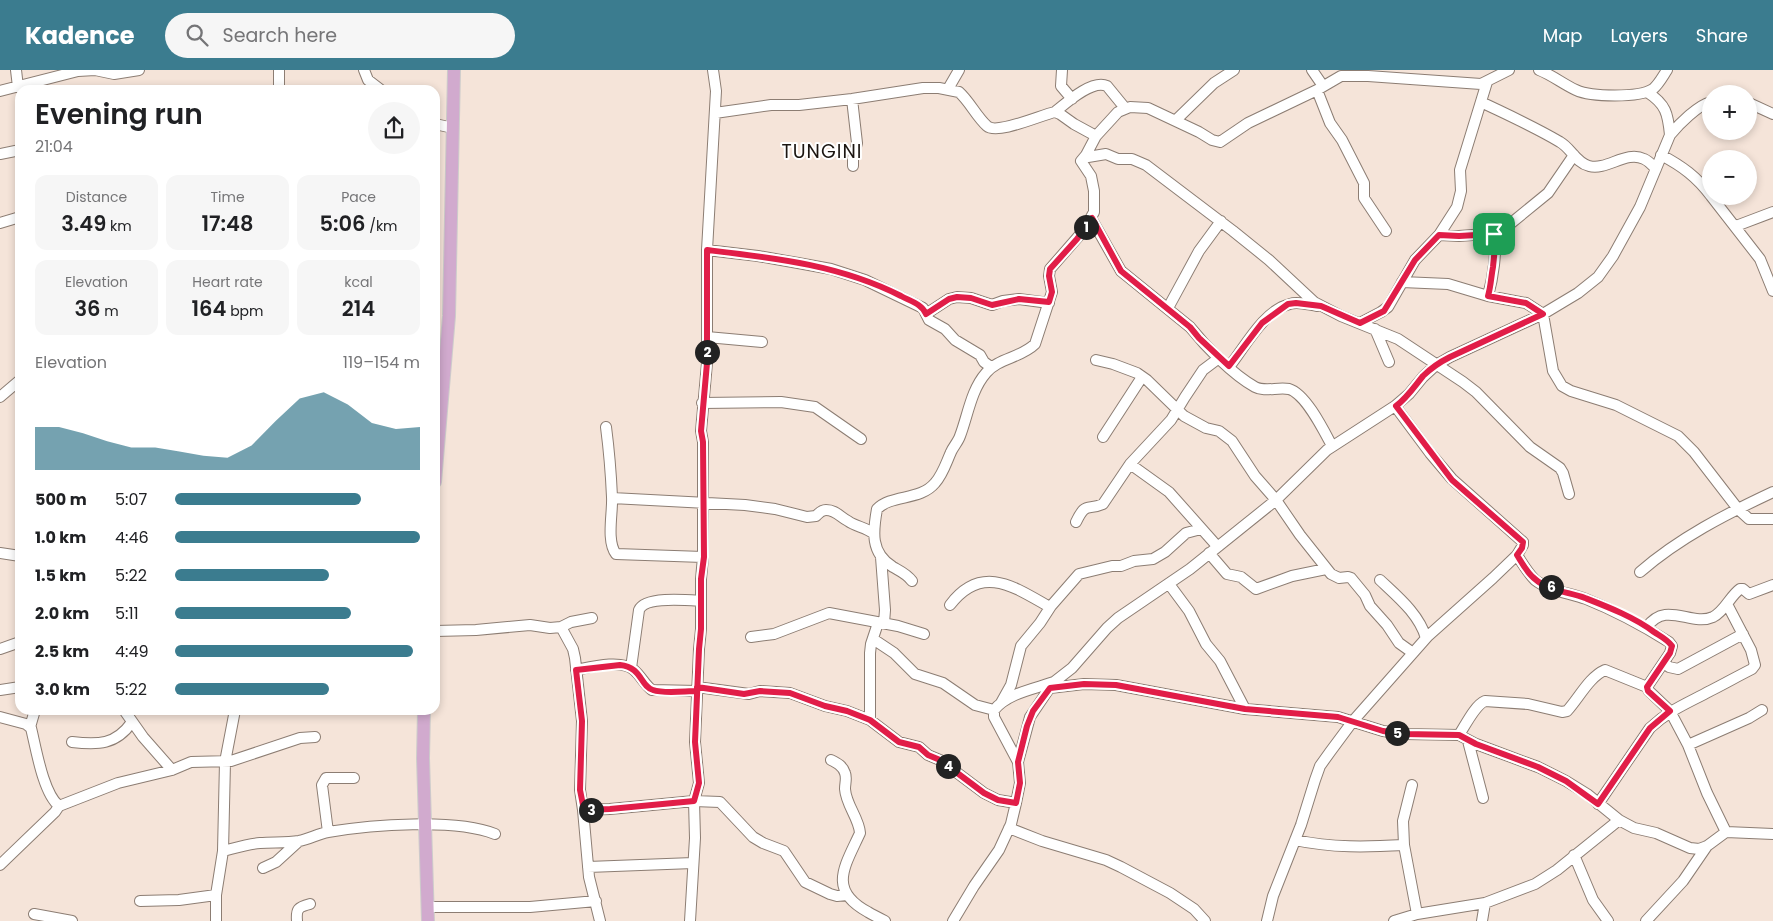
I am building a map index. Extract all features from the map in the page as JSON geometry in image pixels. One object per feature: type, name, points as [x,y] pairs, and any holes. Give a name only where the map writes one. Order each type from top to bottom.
[{"type":"main road","points":[[440,423],[449,316],[454,70]]},
{"type":"main road","points":[[424,715],[428,921]]},
{"type":"street","points":[[16,70],[18,85]]},
{"type":"street","points":[[26,85],[78,71],[95,70],[114,74],[138,70]]},
{"type":"street","points":[[279,70],[279,85]]},
{"type":"street","points":[[364,70],[368,80],[374,85]]},
{"type":"street","points":[[690,921],[695,838],[694,801],[699,783],[695,742],[701,629],[701,579],[704,557],[703,442],[701,431],[707,363],[707,250],[716,91],[713,70]]},
{"type":"street","points":[[948,89],[959,70]]},
{"type":"street","points":[[1062,70],[1061,86],[1072,99]]},
{"type":"street","points":[[1176,120],[1214,83],[1234,70]]},
{"type":"street","points":[[1312,70],[1320,88],[1330,123],[1364,183],[1364,198],[1386,231]]},
{"type":"street","points":[[1090,155],[1096,136],[1118,112],[1125,108],[1136,106],[1148,108],[1176,120],[1212,140],[1220,142],[1248,123],[1341,76],[1481,84],[1509,70]]},
{"type":"street","points":[[1538,70],[1583,92],[1614,95],[1647,92],[1656,86],[1665,72]]},
{"type":"street","points":[[1660,102],[1665,72]]},
{"type":"street","points":[[48,79],[49,85]]},
{"type":"street","points":[[1360,323],[1384,311],[1415,260],[1439,235],[1459,201],[1461,191],[1460,170],[1487,82]]},
{"type":"street","points":[[715,114],[771,105],[799,105],[852,99],[923,88],[948,89],[961,94],[988,127],[1005,128],[1055,112],[1091,87],[1104,84],[1125,108]]},
{"type":"street","points":[[0,91],[15,88]]},
{"type":"street","points":[[1647,92],[1660,102],[1669,116],[1670,135]]},
{"type":"street","points":[[852,99],[857,143],[853,166]]},
{"type":"street","points":[[1481,102],[1534,127],[1560,142],[1583,164],[1602,167],[1624,158],[1640,158],[1645,159],[1656,169]]},
{"type":"street","points":[[1669,116],[1679,119],[1686,118],[1702,106]]},
{"type":"street","points":[[1757,107],[1773,114]]},
{"type":"street","points":[[1055,112],[1096,136]]},
{"type":"street","points":[[954,921],[974,886],[999,850],[1009,828],[1020,783],[1018,762],[1030,717],[1052,685],[1072,668],[1112,623],[1169,584],[1276,500],[1316,459],[1332,446],[1396,406],[1436,365],[1543,314],[1593,282],[1603,272],[1640,207],[1670,135],[1692,114]]},
{"type":"street","points":[[440,125],[453,128]]},
{"type":"street","points":[[0,154],[15,151]]},
{"type":"street","points":[[870,720],[870,653],[873,639],[881,623],[881,557],[874,534],[878,507],[925,491],[936,482],[944,470],[951,451],[959,438],[978,384],[991,367],[1033,347],[1052,292],[1049,276],[1050,269],[1077,239],[1092,218],[1095,206],[1092,177],[1081,161],[1090,155],[1106,154],[1118,159],[1132,158],[1146,165],[1221,221],[1269,260],[1314,302],[1398,339],[1446,370],[1476,392],[1530,447],[1560,468],[1564,473],[1569,494]]},
{"type":"street","points":[[1439,235],[1459,236],[1499,233],[1548,193],[1574,155]]},
{"type":"street","points":[[1661,155],[1692,174],[1702,183]]},
{"type":"street","points":[[1718,205],[1763,264],[1773,291]]},
{"type":"street","points":[[1736,226],[1773,212]]},
{"type":"street","points":[[0,223],[15,218]]},
{"type":"street","points":[[1092,218],[1121,271],[1168,308],[1190,327],[1220,358],[1258,388],[1287,389],[1298,395],[1317,419],[1332,446]]},
{"type":"street","points":[[1168,308],[1199,251],[1221,221]]},
{"type":"street","points":[[1488,296],[1492,282],[1492,267],[1495,254],[1494,234]]},
{"type":"street","points":[[707,250],[758,256],[847,273],[923,308],[929,320],[946,329],[955,340],[980,355],[984,362],[991,367]]},
{"type":"street","points":[[1402,282],[1448,284],[1488,296],[1526,303],[1543,314],[1552,371],[1562,386],[1570,391],[1616,405],[1678,436],[1694,452],[1738,509],[1749,519],[1773,519]]},
{"type":"street","points":[[926,314],[949,299],[957,297],[971,298],[992,305],[1019,299],[1049,302]]},
{"type":"street","points":[[1229,366],[1262,323],[1284,306],[1296,303],[1321,306]]},
{"type":"street","points":[[1375,329],[1389,362]]},
{"type":"street","points":[[707,337],[762,342]]},
{"type":"street","points":[[1076,522],[1086,508],[1103,504],[1130,464],[1171,420],[1203,370],[1220,358]]},
{"type":"street","points":[[1096,360],[1124,368],[1142,377],[1177,410],[1198,424],[1219,431],[1232,441],[1255,476],[1276,500],[1326,568],[1335,578],[1348,576],[1351,578],[1370,606],[1399,642],[1413,653]]},
{"type":"street","points":[[1103,437],[1142,377]]},
{"type":"street","points":[[0,397],[15,384]]},
{"type":"street","points":[[702,403],[781,402],[815,407],[861,439]]},
{"type":"street","points":[[1267,921],[1273,896],[1295,840],[1320,766],[1353,721],[1426,638],[1517,555],[1522,548],[1523,542],[1452,480],[1396,406]]},
{"type":"street","points":[[606,427],[612,498],[611,530],[613,551],[616,554],[704,557]]},
{"type":"street","points":[[1130,464],[1168,492],[1201,529],[1227,574],[1241,577],[1256,589],[1292,576],[1326,568]]},
{"type":"street","points":[[1640,572],[1685,539],[1773,492]]},
{"type":"street","points":[[612,498],[761,507],[807,517],[816,516],[820,511],[828,510],[835,512],[850,523],[866,528],[874,534]]},
{"type":"street","points":[[1018,762],[994,717],[997,706],[1010,685],[1021,646],[1051,606],[1078,574],[1153,558],[1165,552],[1186,533],[1201,529]]},
{"type":"street","points":[[0,553],[15,555]]},
{"type":"street","points":[[1517,555],[1529,573],[1541,583],[1584,598],[1647,627],[1669,642],[1672,646],[1670,653],[1647,687]]},
{"type":"street","points":[[881,557],[891,566],[907,575],[912,581]]},
{"type":"street","points":[[1380,580],[1406,606],[1423,627],[1426,638]]},
{"type":"street","points":[[950,605],[955,598],[970,586],[985,581],[1001,582],[1017,588],[1051,606]]},
{"type":"street","points":[[1169,584],[1189,611],[1206,644],[1220,661],[1245,709]]},
{"type":"street","points":[[1647,627],[1656,618],[1663,615],[1702,619],[1712,618],[1740,589],[1743,589],[1748,594],[1773,585]]},
{"type":"street","points":[[631,668],[641,605],[646,602],[666,600],[701,600]]},
{"type":"street","points":[[1598,804],[1650,728],[1670,711],[1752,669],[1755,665],[1755,660],[1727,604]]},
{"type":"street","points":[[751,637],[774,634],[829,613],[924,634]]},
{"type":"street","points":[[440,631],[517,625],[550,628],[561,627],[571,622],[592,618]]},
{"type":"street","points":[[561,627],[573,649],[576,670],[582,721],[580,790],[584,810],[589,877],[600,921]]},
{"type":"street","points":[[1423,627],[1436,628]]},
{"type":"street","points":[[1664,662],[1669,667],[1678,669],[1743,634]]},
{"type":"street","points":[[873,639],[896,655],[914,674],[943,683],[975,705],[997,706],[1014,696],[1052,685],[1116,685],[1245,709],[1338,717],[1383,731],[1464,738],[1538,767],[1566,781],[1619,820],[1634,828],[1656,833],[1690,848],[1698,849],[1707,846],[1726,832],[1773,834]]},
{"type":"street","points":[[0,649],[15,645]]},
{"type":"street","points":[[576,670],[620,665],[631,668],[652,690],[697,689],[744,694],[760,691],[790,693],[870,720],[899,742],[919,747],[928,755],[940,760],[984,793],[998,800],[1016,803]]},
{"type":"street","points":[[1483,798],[1464,738],[1476,708],[1481,702],[1528,704],[1562,712],[1567,711],[1589,684],[1601,672],[1606,670],[1647,687],[1648,691],[1670,711],[1688,745],[1707,793],[1726,832]]},
{"type":"street","points":[[0,690],[15,688]]},
{"type":"street","points":[[1688,745],[1749,718],[1762,710]]},
{"type":"street","points":[[34,715],[30,727],[42,770],[48,788],[59,806]]},
{"type":"street","points":[[127,715],[143,737],[172,770]]},
{"type":"street","points":[[216,921],[216,895],[223,851],[225,762],[233,715]]},
{"type":"street","points":[[0,717],[26,724],[30,727]]},
{"type":"street","points":[[72,742],[102,743],[120,736],[132,722]]},
{"type":"street","points":[[0,865],[59,806],[118,784],[172,770],[194,761],[225,762],[237,760],[300,738],[315,737]]},
{"type":"street","points":[[831,760],[842,768],[846,774],[845,789],[860,828],[860,834],[842,877],[844,890],[856,904],[885,921]]},
{"type":"street","points":[[328,832],[323,781],[326,778],[354,778]]},
{"type":"street","points":[[1412,785],[1404,821],[1404,845],[1417,914]]},
{"type":"street","points":[[584,810],[694,801],[722,803],[753,837],[763,843],[784,850],[805,882],[830,894],[837,896],[847,895]]},
{"type":"street","points":[[1394,921],[1417,914],[1485,903],[1547,878],[1574,854],[1619,820]]},
{"type":"street","points":[[223,851],[252,844],[299,841],[328,832],[386,826],[426,825],[483,829],[495,834]]},
{"type":"street","points":[[1009,828],[1042,841],[1106,860],[1121,867],[1170,893],[1194,909],[1205,921]]},
{"type":"street","points":[[1295,840],[1318,845],[1343,847],[1404,845]]},
{"type":"street","points":[[263,868],[276,862],[299,841]]},
{"type":"street","points":[[1646,921],[1683,881],[1707,846]]},
{"type":"street","points":[[1574,854],[1593,900],[1608,921]]},
{"type":"street","points":[[588,867],[693,863]]},
{"type":"street","points":[[140,901],[179,900],[216,895]]},
{"type":"street","points":[[428,907],[530,907],[596,901]]},
{"type":"street","points":[[1482,921],[1485,903]]},
{"type":"street","points":[[296,921],[298,908],[310,904]]},
{"type":"street","points":[[34,914],[72,921]]},
{"type":"district","name":"TUNGINI","points":[[822,151]]},
{"type":"route","points":[[1494,234],[1439,235],[1415,260],[1388,307],[1360,323],[1321,306],[1288,304],[1262,323],[1229,366],[1190,327],[1121,271],[1092,218],[1077,239],[1050,269],[1049,276],[1052,292],[1049,302],[1019,299],[1003,301],[992,305],[971,298],[957,297],[949,299],[926,314],[921,306],[898,294],[847,273],[758,256],[707,250],[707,363],[701,431],[703,442],[702,536],[704,557],[701,579],[701,629],[699,649],[697,691],[696,710],[695,742],[699,783],[694,801],[666,805],[584,810],[580,790],[582,721],[576,670],[620,665],[626,665],[634,670],[648,687],[655,691],[697,691],[697,687],[744,694],[760,691],[790,693],[825,706],[847,711],[870,720],[899,742],[917,745],[928,755],[940,760],[984,793],[998,800],[1016,803],[1020,783],[1018,762],[1027,726],[1033,711],[1050,688],[1084,684],[1116,685],[1245,709],[1338,717],[1383,731],[1405,734],[1459,735],[1476,744],[1538,767],[1566,781],[1587,794],[1598,804],[1650,728],[1670,711],[1648,691],[1647,687],[1670,653],[1672,646],[1647,627],[1631,619],[1584,598],[1546,586],[1536,580],[1517,555],[1522,548],[1523,542],[1452,480],[1396,406],[1436,365],[1543,314],[1526,303],[1488,296],[1492,282],[1492,267],[1496,244],[1494,234]]}]
